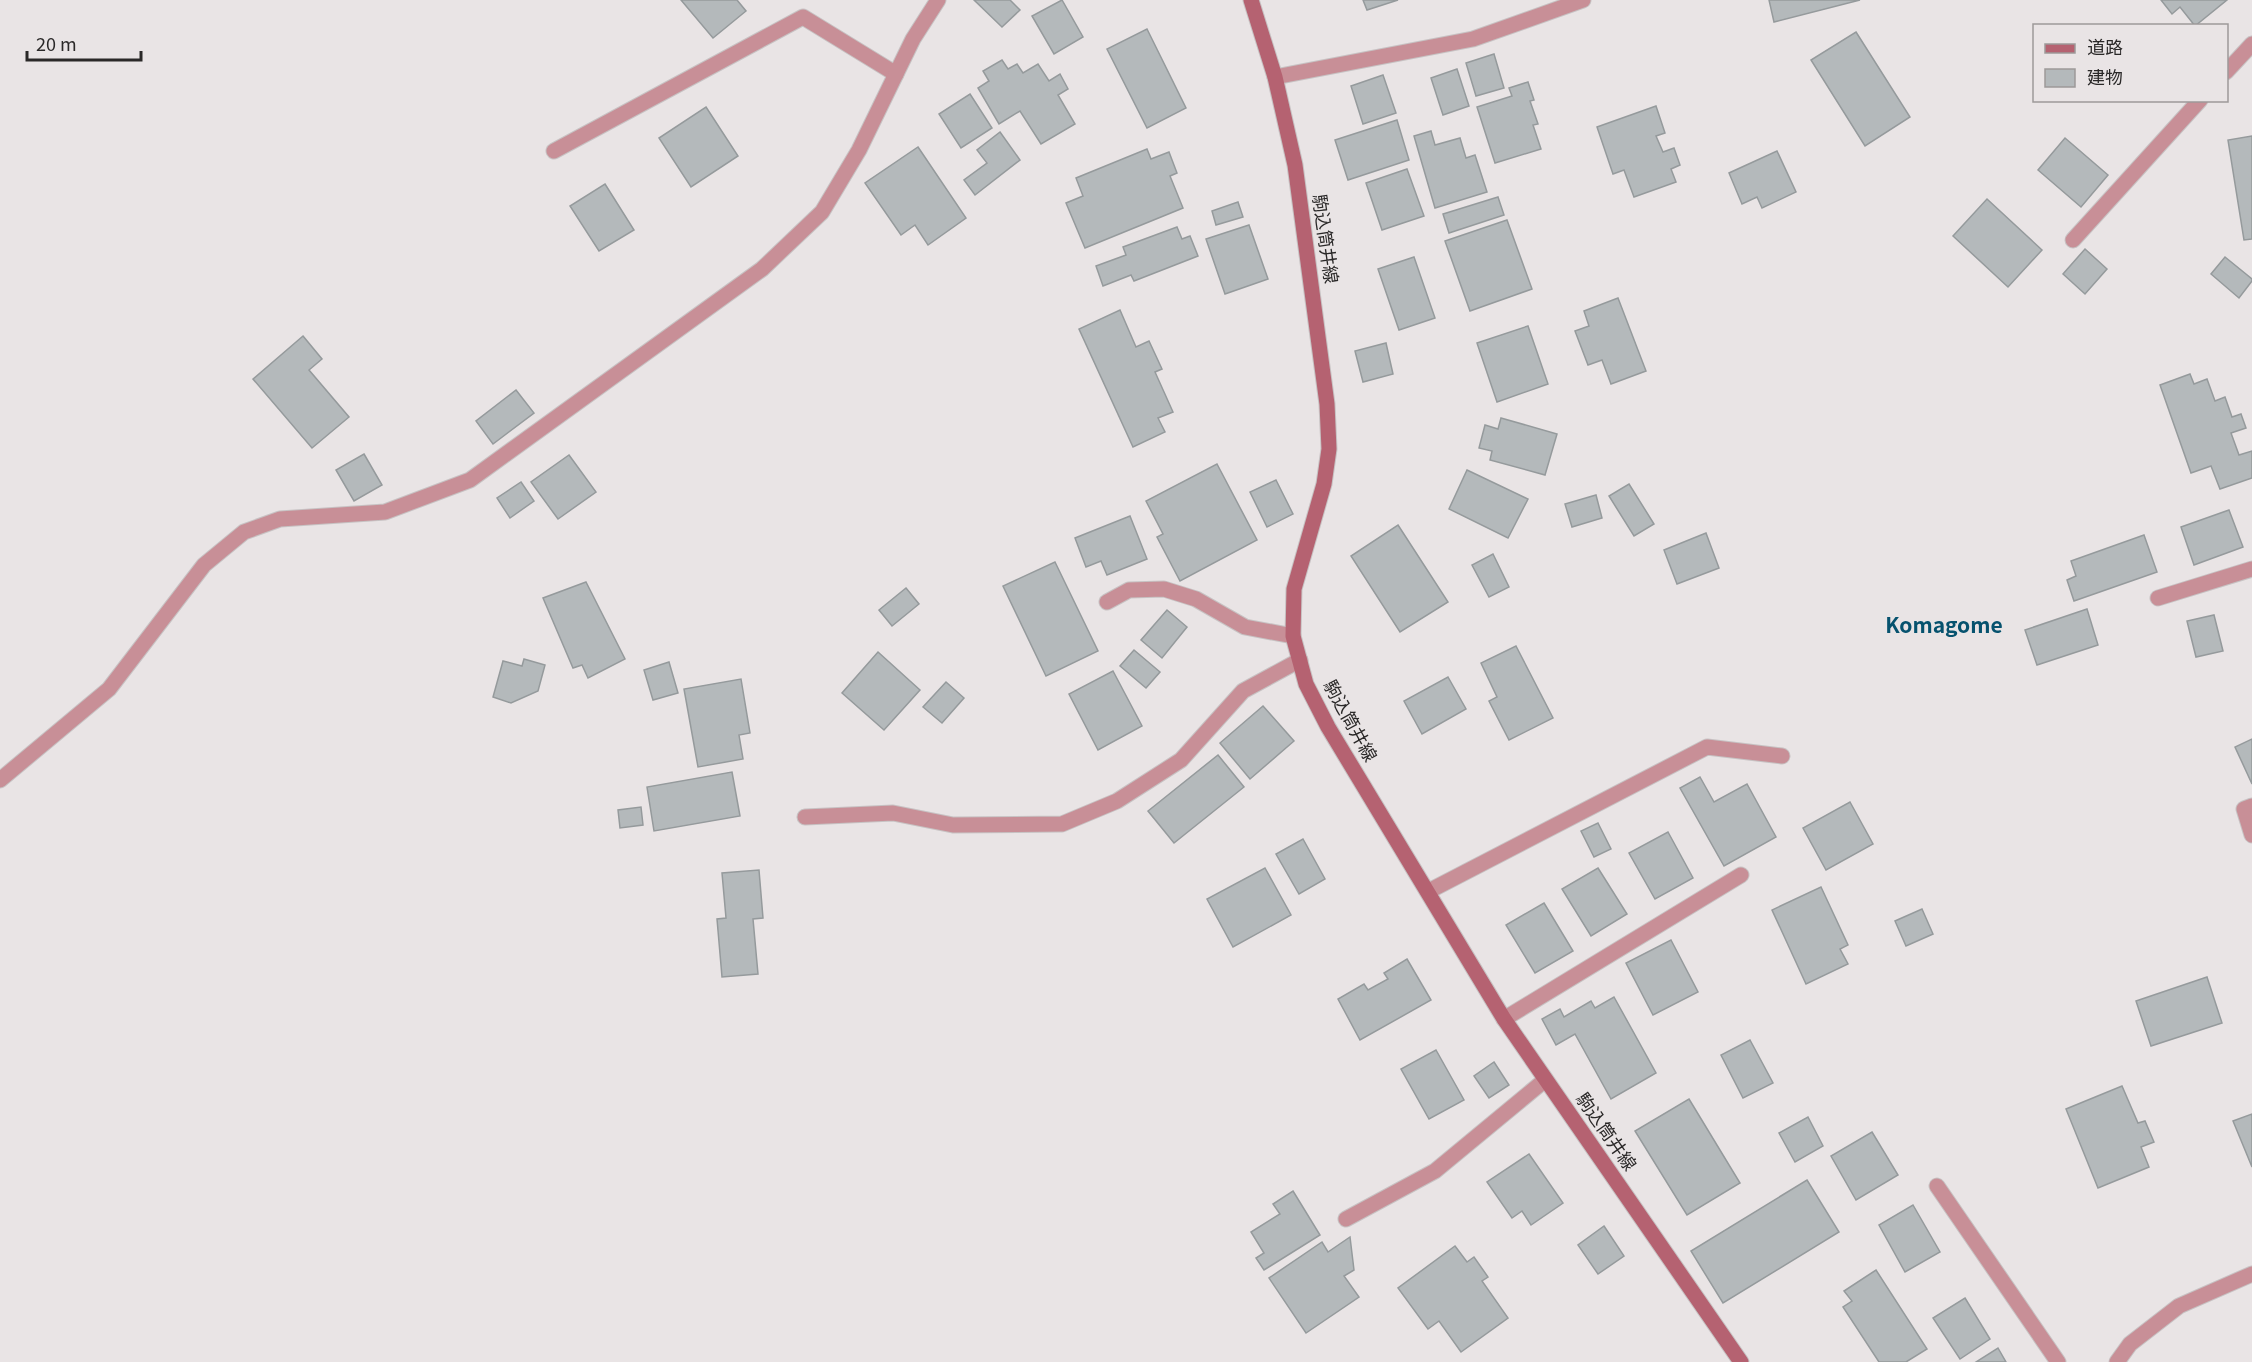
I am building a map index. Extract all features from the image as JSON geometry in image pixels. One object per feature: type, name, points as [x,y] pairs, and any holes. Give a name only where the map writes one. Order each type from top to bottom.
[{"type":"main road","name":"駒込筒井線","points":[[1251,0],[1275,77],[1295,165],[1327,404],[1328,438],[1324,484],[1294,589],[1293,636],[1306,684],[1328,727],[1504,1018],[1741,1362]]},
{"type":"street","points":[[0,780],[109,689],[204,565],[244,532],[280,519],[386,512],[470,480],[762,269],[822,212],[859,150],[913,39],[938,0]]},
{"type":"street","points":[[1275,77],[1473,39],[1583,0]]},
{"type":"street","points":[[554,151],[803,17],[896,74]]},
{"type":"street","points":[[2228,70],[2252,44]]},
{"type":"street","points":[[2073,240],[2198,102]]},
{"type":"street","points":[[2158,598],[2252,569]]},
{"type":"street","points":[[1107,602],[1129,590],[1164,589],[1196,599],[1245,627],[1293,636]]},
{"type":"street","points":[[806,818],[893,813],[953,825],[1062,824],[1117,801],[1182,760],[1243,691],[1300,660]]},
{"type":"street","points":[[1428,891],[1707,747],[1782,756]]},
{"type":"street","points":[[2252,806],[2244,809],[2252,835]]},
{"type":"street","points":[[1504,1018],[1741,875]]},
{"type":"street","points":[[1346,1219],[1435,1171],[1545,1080]]},
{"type":"street","points":[[1937,1186],[2058,1362]]},
{"type":"street","points":[[2117,1362],[2130,1344],[2179,1306],[2252,1274]]},
{"type":"building","points":[[681,0],[737,0],[746,11],[713,38]]},
{"type":"building","points":[[974,0],[1010,0],[1020,10],[1002,27]]},
{"type":"building","points":[[1062,0],[1083,37],[1054,54],[1032,16]]},
{"type":"building","points":[[1363,0],[1398,0],[1367,10]]},
{"type":"building","points":[[1769,0],[1860,0],[1774,22]]},
{"type":"building","points":[[2161,0],[2227,0],[2197,24],[2193,24],[2180,7],[2172,14]]},
{"type":"building","points":[[1147,29],[1186,108],[1147,128],[1107,49]]},
{"type":"building","points":[[1856,32],[1910,117],[1865,146],[1811,60]]},
{"type":"building","points":[[1494,54],[1504,88],[1476,96],[1466,63]]},
{"type":"building","points":[[1002,60],[1008,69],[1017,64],[1023,73],[1038,64],[1049,81],[1060,74],[1068,89],[1058,95],[1075,124],[1041,144],[1020,111],[999,124],[978,88],[989,81],[983,71]]},
{"type":"building","points":[[1457,69],[1469,106],[1443,115],[1431,78]]},
{"type":"building","points":[[1383,75],[1396,113],[1363,124],[1351,86]]},
{"type":"building","points":[[1528,82],[1534,100],[1530,101],[1538,124],[1533,125],[1541,149],[1495,163],[1477,107],[1512,96],[1509,88]]},
{"type":"building","points":[[970,94],[992,128],[961,148],[939,114]]},
{"type":"building","points":[[1656,106],[1665,133],[1656,136],[1663,152],[1674,148],[1680,165],[1671,169],[1676,182],[1634,197],[1624,170],[1613,174],[1597,127]]},
{"type":"building","points":[[706,107],[738,156],[691,187],[659,138]]},
{"type":"building","points":[[1397,120],[1409,160],[1348,180],[1335,140]]},
{"type":"building","points":[[1431,131],[1435,145],[1460,138],[1466,158],[1475,155],[1487,192],[1435,208],[1414,136]]},
{"type":"building","points":[[1000,132],[1020,160],[975,195],[964,180],[987,163],[977,150]]},
{"type":"building","points":[[2252,136],[2252,239],[2244,240],[2228,140]]},
{"type":"building","points":[[2065,138],[2108,175],[2081,207],[2038,170]]},
{"type":"building","points":[[918,147],[966,218],[928,245],[915,225],[901,235],[865,183]]},
{"type":"building","points":[[1147,149],[1151,159],[1169,152],[1177,173],[1170,176],[1183,208],[1085,248],[1066,203],[1083,196],[1076,178]]},
{"type":"building","points":[[1777,151],[1796,192],[1762,208],[1757,197],[1742,204],[1729,173]]},
{"type":"building","points":[[1407,169],[1424,216],[1382,230],[1366,183]]},
{"type":"building","points":[[605,184],[634,230],[599,251],[570,206]]},
{"type":"building","points":[[1498,197],[1504,215],[1449,233],[1443,214]]},
{"type":"building","points":[[1987,199],[2042,250],[2008,287],[1953,236]]},
{"type":"building","points":[[1238,202],[1243,217],[1216,225],[1212,211]]},
{"type":"building","points":[[1507,220],[1532,289],[1470,311],[1445,241]]},
{"type":"building","points":[[1249,225],[1268,279],[1225,294],[1206,239]]},
{"type":"building","points":[[1177,227],[1182,239],[1190,236],[1198,256],[1134,281],[1131,275],[1103,286],[1096,266],[1126,255],[1123,247]]},
{"type":"building","points":[[2085,249],[2107,269],[2085,294],[2063,274]]},
{"type":"building","points":[[1414,257],[1435,318],[1399,330],[1378,269]]},
{"type":"building","points":[[2225,257],[2252,279],[2239,298],[2211,274]]},
{"type":"building","points":[[1618,298],[1646,371],[1611,384],[1602,360],[1588,365],[1575,331],[1589,326],[1584,311]]},
{"type":"building","points":[[1120,310],[1136,347],[1149,341],[1162,369],[1155,372],[1173,412],[1158,418],[1165,432],[1133,447],[1079,329]]},
{"type":"building","points":[[1528,326],[1548,384],[1497,402],[1477,343]]},
{"type":"building","points":[[303,336],[322,359],[309,370],[349,417],[312,448],[253,379]]},
{"type":"building","points":[[1386,343],[1393,374],[1363,382],[1355,351]]},
{"type":"building","points":[[2190,374],[2194,384],[2207,379],[2215,401],[2225,397],[2232,417],[2241,414],[2246,428],[2231,433],[2239,455],[2252,451],[2252,478],[2220,489],[2211,466],[2191,473],[2160,385]]},
{"type":"building","points":[[516,390],[534,413],[493,444],[476,421]]},
{"type":"building","points":[[1501,418],[1557,434],[1545,475],[1490,460],[1492,451],[1479,448],[1485,425],[1498,429]]},
{"type":"building","points":[[364,454],[382,485],[354,501],[336,470]]},
{"type":"building","points":[[569,455],[596,492],[558,519],[531,482]]},
{"type":"building","points":[[1217,464],[1257,540],[1180,581],[1157,537],[1163,534],[1146,501]]},
{"type":"building","points":[[1467,470],[1528,499],[1508,538],[1449,509]]},
{"type":"building","points":[[1276,480],[1293,514],[1267,527],[1250,492]]},
{"type":"building","points":[[521,482],[534,501],[510,518],[497,498]]},
{"type":"building","points":[[1629,484],[1654,524],[1634,536],[1609,496]]},
{"type":"building","points":[[1596,495],[1602,518],[1572,527],[1565,504]]},
{"type":"building","points":[[2229,510],[2243,547],[2194,565],[2181,527]]},
{"type":"building","points":[[1130,516],[1147,559],[1107,575],[1101,561],[1086,567],[1075,538]]},
{"type":"building","points":[[1398,525],[1448,602],[1400,632],[1351,556]]},
{"type":"building","points":[[1706,533],[1719,568],[1677,584],[1664,550]]},
{"type":"building","points":[[2144,535],[2157,572],[2074,601],[2067,580],[2076,576],[2071,561]]},
{"type":"building","points":[[1493,554],[1509,587],[1489,597],[1472,565]]},
{"type":"building","points":[[1055,562],[1098,651],[1046,676],[1003,586]]},
{"type":"building","points":[[586,582],[625,659],[588,678],[582,665],[573,668],[543,598]]},
{"type":"building","points":[[906,588],[919,604],[892,626],[879,610]]},
{"type":"building","points":[[2087,609],[2098,645],[2037,665],[2025,630]]},
{"type":"building","points":[[1167,610],[1187,627],[1162,658],[1141,640]]},
{"type":"building","points":[[2214,615],[2223,651],[2196,657],[2187,621]]},
{"type":"building","points":[[1516,646],[1553,718],[1509,740],[1489,701],[1497,697],[1481,663]]},
{"type":"building","points":[[1134,650],[1160,672],[1146,688],[1120,666]]},
{"type":"building","points":[[878,652],[920,690],[884,730],[842,693]]},
{"type":"building","points":[[524,659],[545,665],[538,691],[511,703],[493,697],[503,661],[522,666]]},
{"type":"building","points":[[669,662],[678,693],[653,700],[644,670]]},
{"type":"building","points":[[1113,671],[1142,726],[1098,750],[1069,694]]},
{"type":"building","points":[[1448,677],[1466,709],[1422,734],[1404,701]]},
{"type":"building","points":[[741,679],[750,733],[739,735],[743,759],[698,767],[684,689]]},
{"type":"building","points":[[946,682],[964,698],[942,723],[923,707]]},
{"type":"building","points":[[1263,706],[1294,741],[1250,779],[1220,743]]},
{"type":"building","points":[[2252,739],[2252,784],[2235,747]]},
{"type":"building","points":[[1218,755],[1244,787],[1174,843],[1148,811]]},
{"type":"building","points":[[732,772],[740,816],[654,831],[647,787]]},
{"type":"building","points":[[1700,777],[1714,802],[1747,784],[1776,837],[1724,866],[1680,788]]},
{"type":"building","points":[[1850,802],[1873,844],[1826,870],[1803,828]]},
{"type":"building","points":[[641,807],[643,825],[620,828],[618,810]]},
{"type":"building","points":[[1598,823],[1611,849],[1594,857],[1581,831]]},
{"type":"building","points":[[1668,832],[1693,878],[1655,899],[1629,853]]},
{"type":"building","points":[[1303,839],[1325,879],[1299,894],[1276,854]]},
{"type":"building","points":[[1265,868],[1291,915],[1233,947],[1207,899]]},
{"type":"building","points":[[1598,868],[1627,914],[1591,936],[1562,889]]},
{"type":"building","points":[[759,870],[763,918],[753,919],[758,974],[722,977],[717,919],[726,918],[722,873]]},
{"type":"building","points":[[1821,887],[1848,945],[1840,949],[1848,964],[1806,984],[1772,910]]},
{"type":"building","points":[[1544,903],[1573,951],[1535,973],[1506,925]]},
{"type":"building","points":[[1922,909],[1933,934],[1906,946],[1895,921]]},
{"type":"building","points":[[1671,940],[1698,992],[1653,1015],[1626,963]]},
{"type":"building","points":[[1407,959],[1431,1000],[1360,1040],[1338,999],[1364,984],[1368,990],[1388,979],[1384,973]]},
{"type":"building","points":[[2207,977],[2222,1023],[2151,1046],[2136,1001]]},
{"type":"building","points":[[1614,997],[1656,1073],[1611,1099],[1575,1034],[1556,1045],[1542,1019],[1560,1009],[1564,1017],[1591,1001],[1595,1008]]},
{"type":"building","points":[[1750,1040],[1773,1083],[1743,1098],[1721,1055]]},
{"type":"building","points":[[1436,1050],[1464,1100],[1429,1119],[1401,1069]]},
{"type":"building","points":[[1494,1062],[1509,1085],[1489,1098],[1474,1076]]},
{"type":"building","points":[[2122,1086],[2138,1123],[2145,1121],[2154,1142],[2141,1147],[2149,1167],[2098,1188],[2066,1109]]},
{"type":"building","points":[[1689,1099],[1740,1183],[1687,1215],[1635,1131]]},
{"type":"building","points":[[2252,1114],[2252,1167],[2233,1121]]},
{"type":"building","points":[[1808,1117],[1823,1146],[1795,1162],[1779,1133]]},
{"type":"building","points":[[1872,1132],[1898,1175],[1856,1200],[1831,1156]]},
{"type":"building","points":[[1529,1154],[1563,1203],[1531,1225],[1522,1211],[1512,1218],[1487,1182]]},
{"type":"building","points":[[1807,1180],[1839,1232],[1723,1303],[1691,1251]]},
{"type":"building","points":[[1293,1191],[1320,1235],[1264,1270],[1256,1258],[1264,1253],[1251,1232],[1280,1214],[1273,1204]]},
{"type":"building","points":[[1913,1205],[1940,1252],[1905,1272],[1879,1225]]},
{"type":"building","points":[[1604,1226],[1624,1256],[1598,1274],[1578,1245]]},
{"type":"building","points":[[1350,1237],[1354,1270],[1344,1276],[1359,1297],[1306,1333],[1269,1278],[1322,1242],[1328,1252]]},
{"type":"building","points":[[1455,1246],[1467,1262],[1474,1257],[1488,1277],[1482,1281],[1508,1318],[1461,1352],[1439,1321],[1428,1329],[1398,1288]]},
{"type":"building","points":[[1876,1270],[1927,1349],[1906,1362],[1879,1362],[1843,1307],[1852,1301],[1844,1291]]},
{"type":"building","points":[[1965,1298],[1990,1339],[1960,1359],[1933,1318]]},
{"type":"building","points":[[1998,1348],[2006,1362],[1976,1362]]},
{"type":"district","name":"Komagome","points":[[1944,626]]}]
